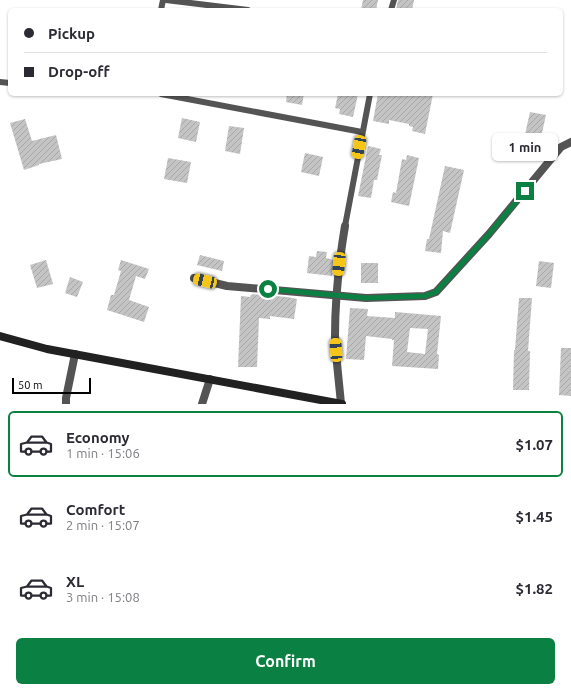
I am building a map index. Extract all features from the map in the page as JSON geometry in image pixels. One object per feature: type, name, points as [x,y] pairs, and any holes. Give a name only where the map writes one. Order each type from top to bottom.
[{"type":"street","points":[[194,278],[227,286],[366,298],[425,296],[436,292],[489,234],[561,147],[571,142]]},
{"type":"street","points":[[0,336],[75,354],[342,404],[335,337],[336,295],[345,226]]},
{"type":"street","points":[[66,404],[75,354]]},
{"type":"street","points":[[202,404],[210,379]]},
{"type":"lane","points":[[165,0],[231,8]]},
{"type":"lane","points":[[172,96],[362,132]]},
{"type":"lane","points":[[345,226],[370,96]]},
{"type":"building","points":[[363,0],[378,0],[376,8],[361,8]]},
{"type":"building","points":[[398,0],[414,0],[412,8],[396,8]]},
{"type":"building","points":[[287,96],[304,96],[302,105],[286,102]]},
{"type":"building","points":[[338,96],[358,96],[353,117],[339,114],[340,109],[335,108]]},
{"type":"building","points":[[378,96],[433,96],[425,134],[412,131],[413,127],[409,126],[409,124],[389,120],[389,124],[373,121]]},
{"type":"building","points":[[530,112],[546,115],[536,160],[520,157]]},
{"type":"building","points":[[182,118],[200,122],[196,142],[178,138]]},
{"type":"building","points":[[25,119],[32,141],[56,135],[62,159],[39,164],[24,170],[10,123]]},
{"type":"building","points":[[229,126],[244,128],[240,154],[225,151]]},
{"type":"building","points":[[368,146],[381,149],[379,155],[382,155],[377,180],[374,180],[371,198],[358,196]]},
{"type":"building","points":[[305,153],[323,157],[319,176],[301,172]]},
{"type":"building","points":[[407,155],[419,158],[409,206],[391,202],[393,192],[396,193],[402,159],[406,160]]},
{"type":"building","points":[[168,158],[191,162],[187,183],[164,179]]},
{"type":"building","points":[[445,166],[464,170],[450,233],[443,231],[441,253],[425,251],[427,239],[429,239]]},
{"type":"building","points":[[317,251],[327,252],[326,258],[334,260],[332,276],[307,273],[309,256],[316,257]]},
{"type":"building","points":[[200,255],[224,261],[222,271],[197,265]]},
{"type":"building","points":[[46,260],[53,284],[37,288],[30,265]]},
{"type":"building","points":[[121,260],[149,269],[145,279],[136,276],[129,300],[149,307],[144,322],[107,310],[111,295],[114,295],[121,271],[118,270]]},
{"type":"building","points":[[539,261],[554,263],[551,288],[536,286]]},
{"type":"building","points":[[361,263],[378,263],[378,283],[361,283]]},
{"type":"building","points":[[70,277],[83,282],[77,297],[65,293]]},
{"type":"building","points":[[252,294],[297,299],[294,319],[270,316],[270,319],[259,318],[257,367],[238,367],[241,296],[250,297]]},
{"type":"building","points":[[519,298],[532,298],[528,351],[530,351],[529,390],[513,390],[514,350]]},
{"type":"building","points":[[350,308],[368,309],[367,316],[395,318],[395,312],[441,316],[437,354],[439,355],[438,369],[392,366],[394,340],[366,336],[364,360],[346,359]],"holes":[[[410,328],[428,329],[425,354],[407,352]]]},
{"type":"building","points":[[561,348],[571,348],[571,396],[559,395]]},
{"type":"route","points":[[268,289],[366,298],[425,296],[436,292],[489,234],[525,191]]}]
